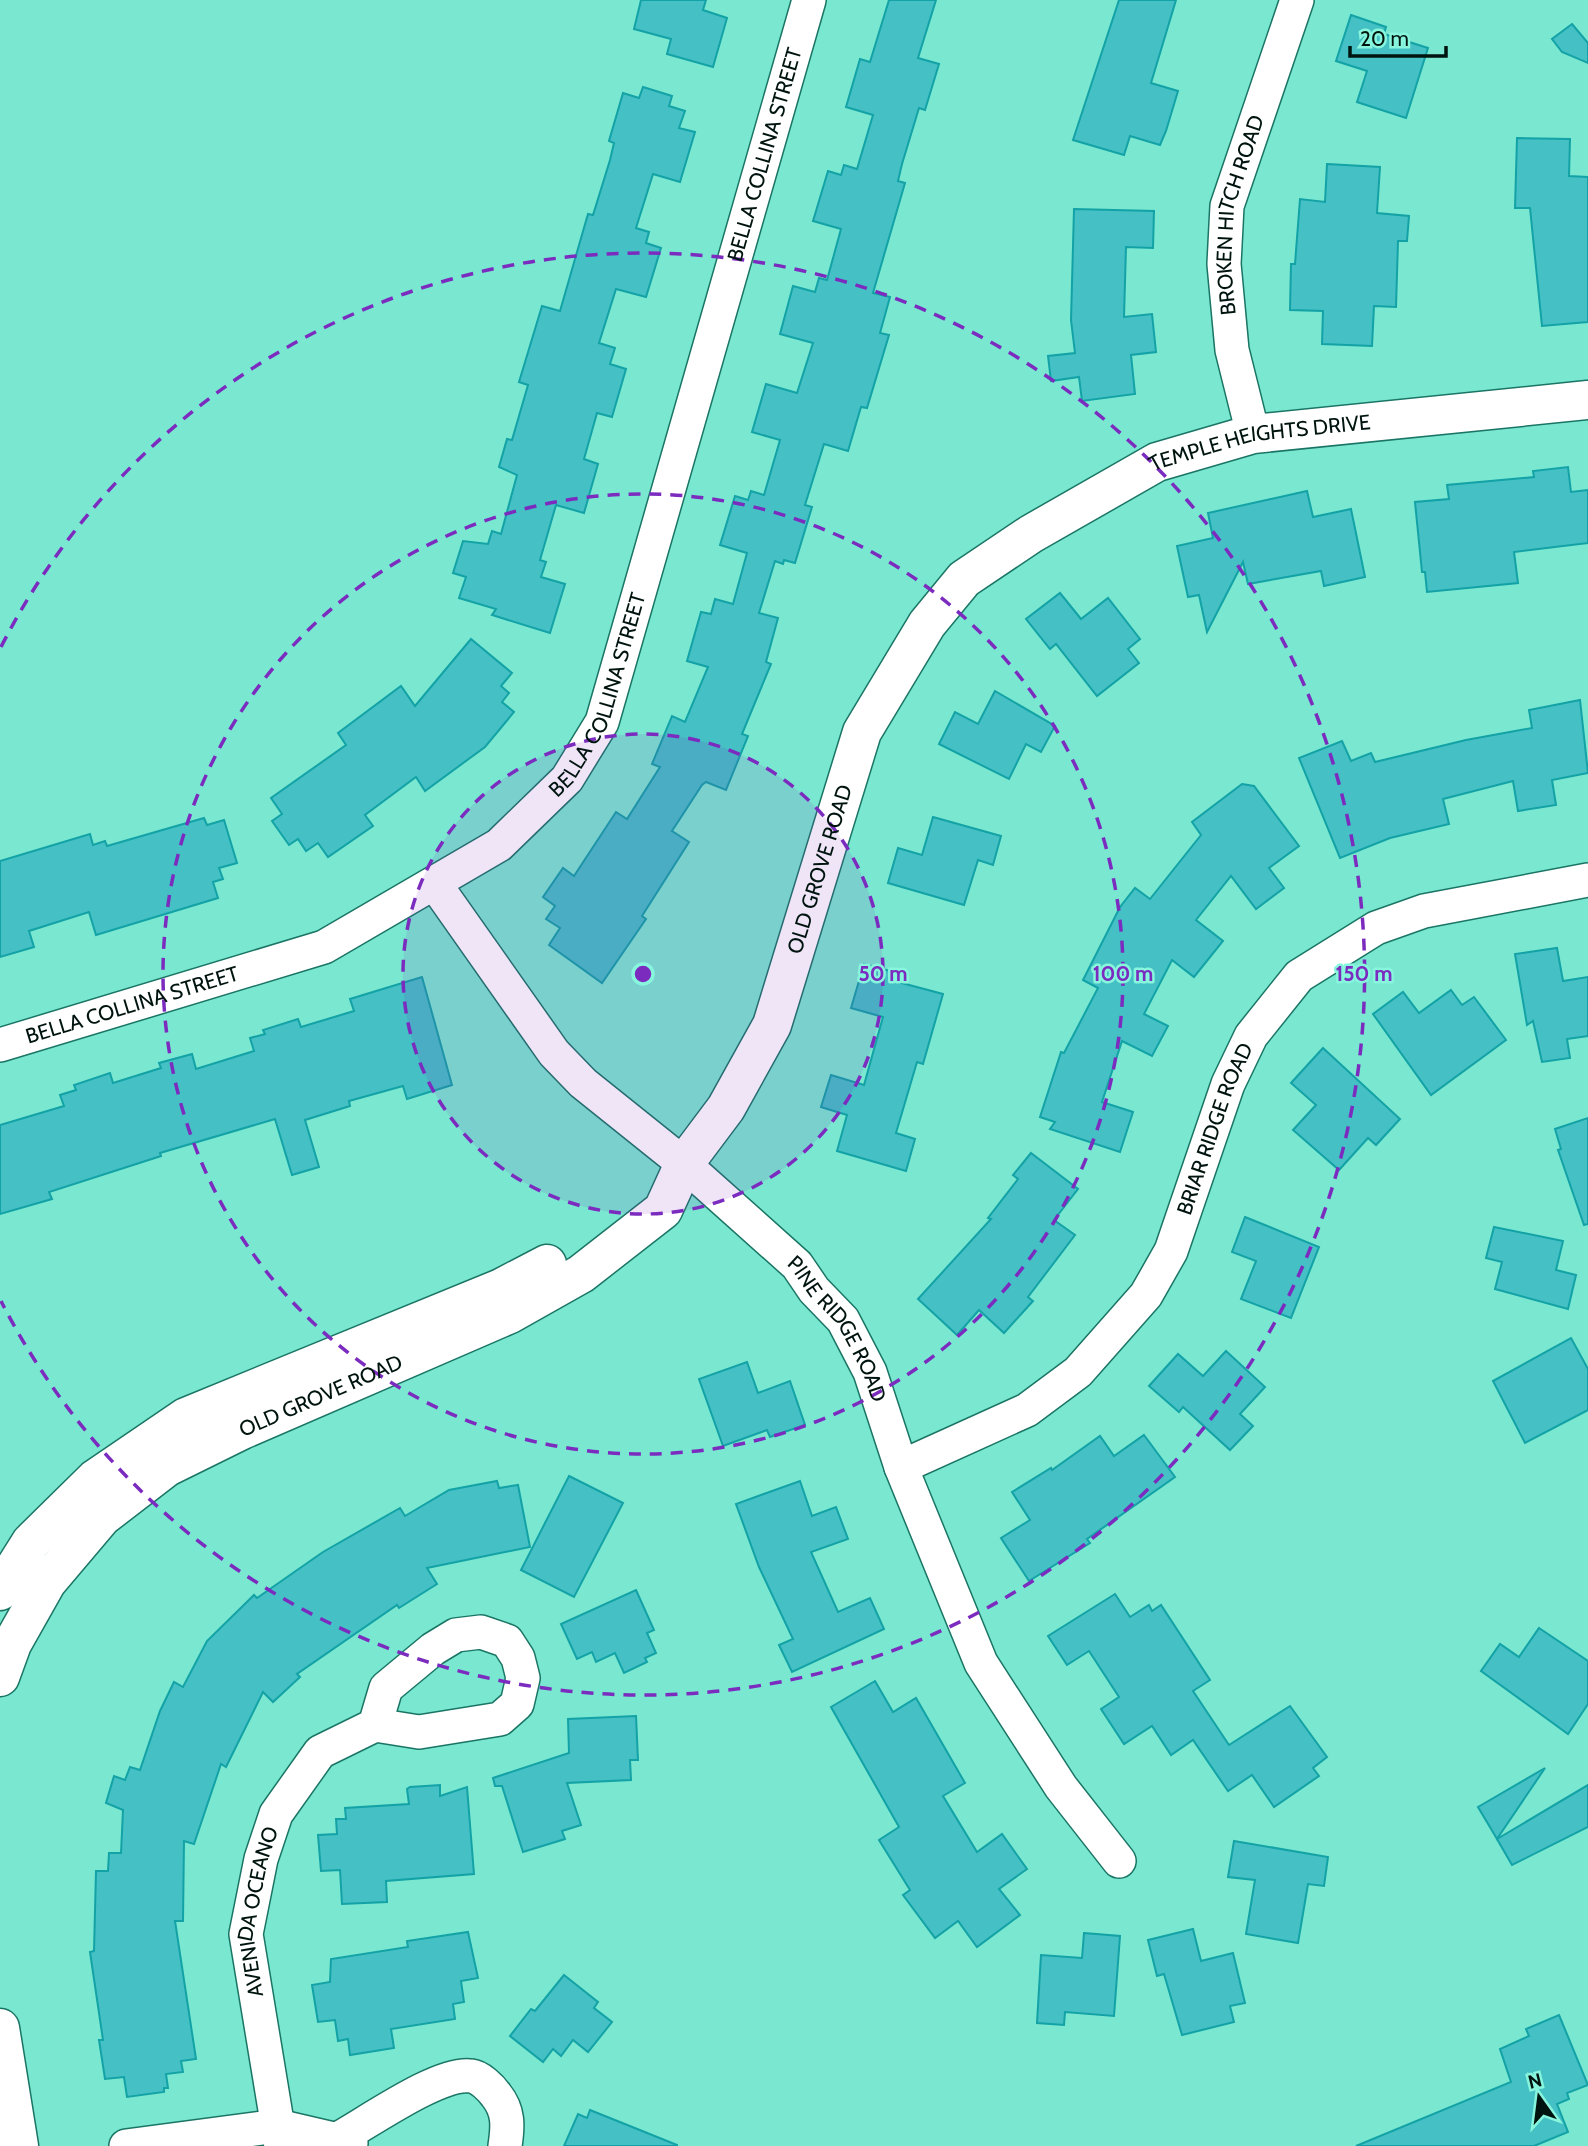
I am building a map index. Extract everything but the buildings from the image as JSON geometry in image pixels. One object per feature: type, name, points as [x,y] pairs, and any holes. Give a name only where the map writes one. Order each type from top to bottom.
[{"type":"street","name":"BELLA COLLINA STREET","points":[[0,1045],[324,947],[499,845],[567,779],[603,722],[808,0]]},
{"type":"street","name":"BROKEN HITCH ROAD","points":[[1253,434],[1231,349],[1224,264],[1227,206],[1297,0]]},
{"type":"street","name":"TEMPLE HEIGHTS DRIVE","points":[[964,579],[1031,534],[1157,463],[1253,434],[1588,400]]},
{"type":"street","name":"OLD GROVE ROAD","points":[[0,1677],[12,1644],[47,1582],[102,1517],[167,1467],[242,1430],[510,1314],[581,1274],[663,1210],[684,1164],[726,1108],[772,1025],[862,732],[927,624],[964,579]]},
{"type":"street","name":"BRIAR RIDGE ROAD","points":[[901,1467],[1027,1410],[1078,1373],[1146,1295],[1171,1251],[1228,1084],[1251,1036],[1300,976],[1376,928],[1424,911],[1588,880]]},
{"type":"street","name":"PINE RIDGE ROAD","points":[[435,884],[554,1053],[583,1083],[684,1164],[797,1265],[814,1290],[843,1320],[870,1372],[901,1467],[981,1663],[1062,1787],[1119,1861]]},
{"type":"street","name":"OLD GROVE ROAD","points":[[0,1591],[31,1542],[95,1479],[186,1417],[501,1288],[574,1249],[646,1190],[684,1164]]},
{"type":"street","name":"AVENIDA OCEANO","points":[[280,2136],[246,1934],[261,1859],[276,1814],[320,1752],[375,1725]]},
{"type":"street","points":[[0,2028],[19,2146]]},
{"type":"street","points":[[126,2146],[280,2136],[341,2144],[382,2112],[448,2079],[472,2076],[490,2087],[504,2105],[508,2124],[505,2146]]}]
